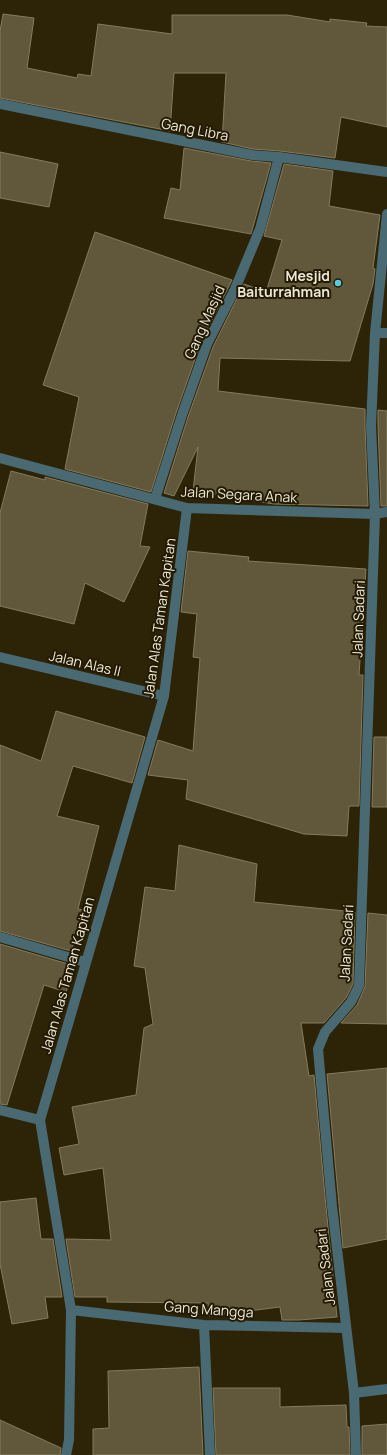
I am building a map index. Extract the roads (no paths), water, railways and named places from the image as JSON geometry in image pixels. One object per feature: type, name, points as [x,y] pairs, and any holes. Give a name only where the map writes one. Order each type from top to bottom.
[{"type":"street","name":"Gang Libra","points":[[0,104],[252,155],[279,157],[387,172]]},
{"type":"street","name":"Gang Masjid","points":[[155,499],[207,344],[235,289],[260,229],[279,157]]},
{"type":"street","points":[[375,514],[371,426],[375,333],[387,214]]},
{"type":"street","points":[[375,333],[387,333]]},
{"type":"street","name":"Jalan Segara Anak","points":[[0,458],[187,508],[375,514],[387,512]]},
{"type":"street","name":"Jalan Alas Taman Kapitan","points":[[66,1455],[69,1440],[71,1310],[40,1120],[164,696],[187,508]]},
{"type":"street","name":"Jalan Sadari","points":[[356,1455],[354,1393],[332,1206],[318,1049],[325,1032],[351,1002],[359,986],[375,514]]},
{"type":"street","name":"Jalan Alas II","points":[[0,657],[164,696]]},
{"type":"street","points":[[0,937],[85,962]]},
{"type":"street","points":[[0,1110],[40,1120]]},
{"type":"street","name":"Gang Mangga","points":[[71,1310],[204,1325],[346,1328]]},
{"type":"street","points":[[204,1325],[210,1455]]},
{"type":"street","points":[[354,1393],[387,1389]]},
{"type":"place","name":"Mesjid Baiturrahman","points":[[338,283]]}]
